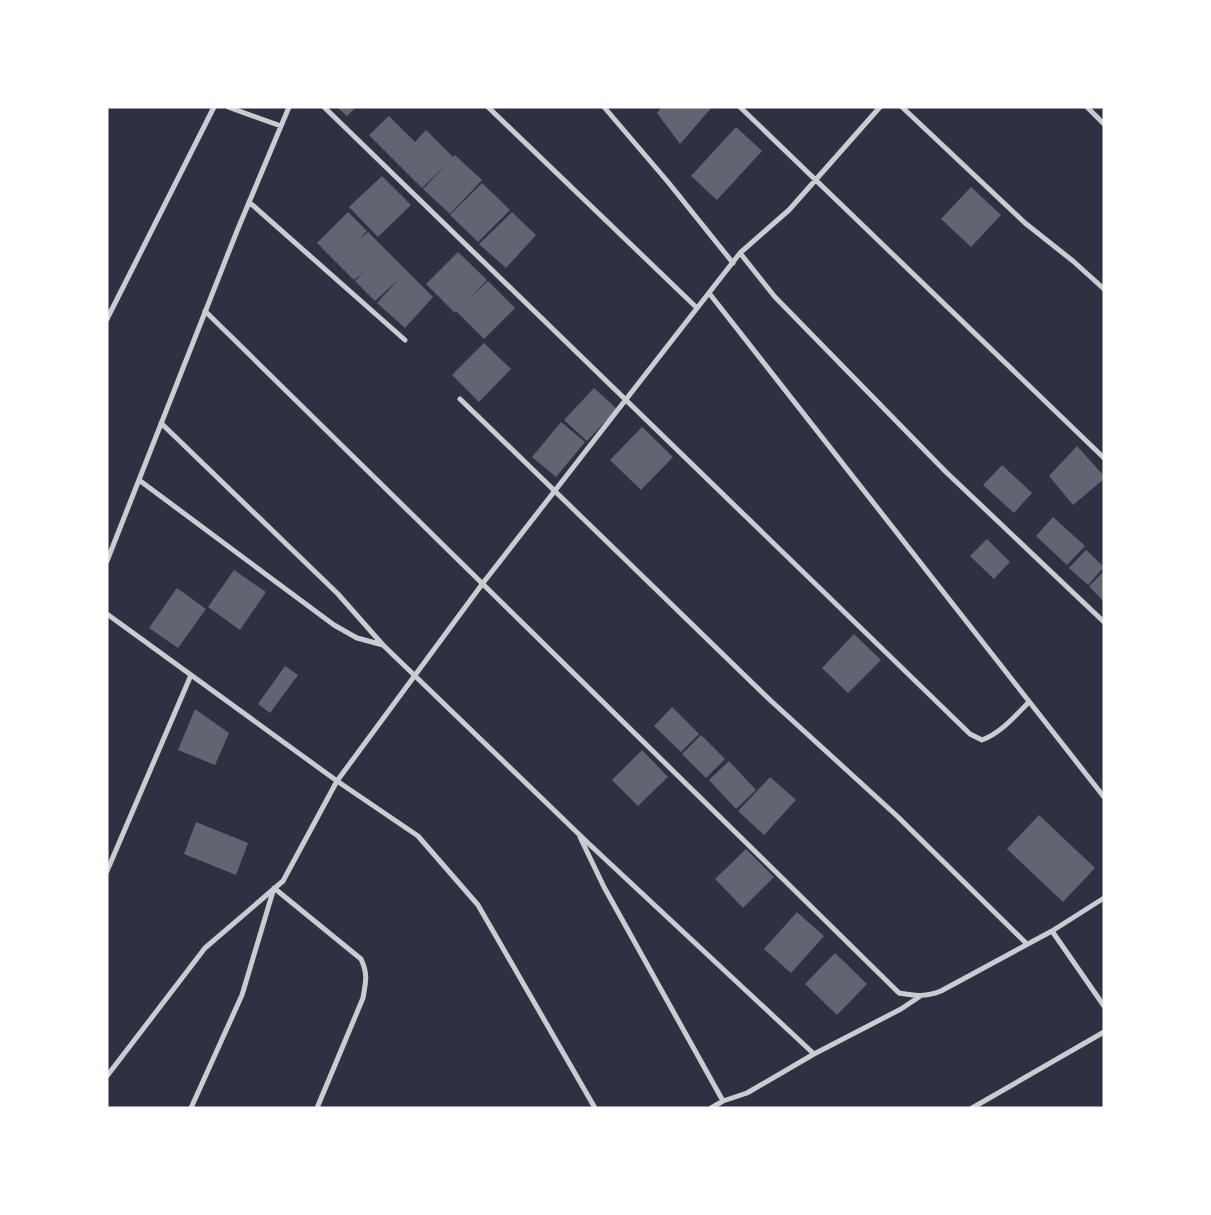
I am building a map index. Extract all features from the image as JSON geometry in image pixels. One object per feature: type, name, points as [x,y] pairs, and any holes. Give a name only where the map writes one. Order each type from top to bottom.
[{"type":"street","points":[[107,319],[214,107]]},
{"type":"street","points":[[228,107],[281,125]]},
{"type":"street","points":[[107,561],[289,107]]},
{"type":"street","points":[[324,107],[970,734],[982,740],[990,737],[1029,702]]},
{"type":"street","points":[[488,107],[697,308]]},
{"type":"street","points":[[604,107],[733,263]]},
{"type":"street","points":[[740,107],[1104,458]]},
{"type":"street","points":[[107,1076],[205,948],[283,881],[337,780],[483,583],[740,253],[789,210],[880,107]]},
{"type":"street","points":[[902,107],[1025,223],[1104,289]]},
{"type":"street","points":[[1087,107],[1104,124]]},
{"type":"street","points":[[249,202],[405,340]]},
{"type":"street","points":[[740,253],[775,297],[946,472],[1104,622]]},
{"type":"street","points":[[709,293],[1104,797]]},
{"type":"street","points":[[205,311],[900,993],[919,997],[941,991],[1104,898]]},
{"type":"street","points":[[460,399],[770,700],[897,816],[1027,944]]},
{"type":"street","points":[[161,423],[338,594],[383,645],[814,1054]]},
{"type":"street","points":[[139,480],[334,625],[356,638],[383,645]]},
{"type":"street","points":[[107,614],[418,836],[478,905],[595,1108]]},
{"type":"street","points":[[107,871],[191,675]]},
{"type":"street","points":[[577,831],[604,887],[723,1101]]},
{"type":"street","points":[[191,1108],[242,995],[274,888]]},
{"type":"street","points":[[274,888],[360,959],[366,970],[363,998],[317,1108]]},
{"type":"street","points":[[1052,930],[1104,1006]]},
{"type":"street","points":[[712,1108],[723,1101],[747,1093],[919,997]]},
{"type":"street","points":[[972,1108],[1104,1032]]},
{"type":"building","points":[[337,107],[356,107],[347,116]]},
{"type":"building","points":[[662,107],[712,107],[680,144],[657,113]]},
{"type":"building","points":[[389,116],[415,142],[426,130],[453,157],[455,155],[482,180],[450,214],[423,189],[447,164],[422,188],[369,135]]},
{"type":"building","points":[[736,127],[762,151],[717,200],[691,176]]},
{"type":"building","points":[[382,176],[411,205],[378,237],[349,207]]},
{"type":"building","points":[[482,183],[510,210],[478,242],[450,215]]},
{"type":"building","points":[[971,187],[1001,215],[971,247],[941,219]]},
{"type":"building","points":[[348,212],[367,231],[359,240],[368,232],[433,297],[405,328],[377,303],[398,280],[375,301],[355,281],[364,272],[354,280],[317,243]]},
{"type":"building","points":[[512,212],[536,235],[506,268],[479,244]]},
{"type":"building","points":[[458,252],[487,280],[471,297],[488,281],[515,308],[484,339],[426,284]]},
{"type":"building","points":[[484,343],[511,369],[479,402],[452,375]]},
{"type":"building","points":[[594,388],[617,409],[587,441],[564,420]]},
{"type":"building","points":[[561,422],[585,442],[556,477],[532,457]]},
{"type":"building","points":[[642,427],[673,457],[641,490],[610,460]]},
{"type":"building","points":[[1077,446],[1104,479],[1073,505],[1049,476]]},
{"type":"building","points":[[1002,465],[1032,493],[1014,513],[983,485]]},
{"type":"building","points":[[1053,517],[1085,546],[1067,565],[1036,536]]},
{"type":"building","points":[[987,539],[1010,562],[994,579],[970,556]]},
{"type":"building","points":[[1086,550],[1104,567],[1088,585],[1069,568]]},
{"type":"building","points":[[234,570],[266,592],[240,630],[208,607]]},
{"type":"building","points":[[1104,571],[1104,602],[1089,586]]},
{"type":"building","points":[[177,588],[206,609],[178,648],[149,628]]},
{"type":"building","points":[[854,634],[881,660],[848,693],[822,668]]},
{"type":"building","points":[[285,666],[298,675],[270,713],[258,704]]},
{"type":"building","points":[[672,707],[699,734],[681,752],[654,726]]},
{"type":"building","points":[[195,709],[229,733],[215,765],[178,750]]},
{"type":"building","points":[[701,735],[725,759],[706,778],[682,754]]},
{"type":"building","points":[[642,750],[668,777],[638,806],[612,780]]},
{"type":"building","points":[[729,761],[756,790],[736,809],[709,780]]},
{"type":"building","points":[[770,777],[796,800],[764,835],[738,811]]},
{"type":"building","points":[[1039,815],[1095,868],[1063,902],[1007,849]]},
{"type":"building","points":[[196,822],[248,843],[236,875],[184,854]]},
{"type":"building","points":[[746,849],[774,877],[743,908],[715,879]]},
{"type":"building","points":[[797,912],[824,936],[791,973],[764,949]]},
{"type":"building","points":[[835,953],[867,984],[837,1015],[805,984]]}]
